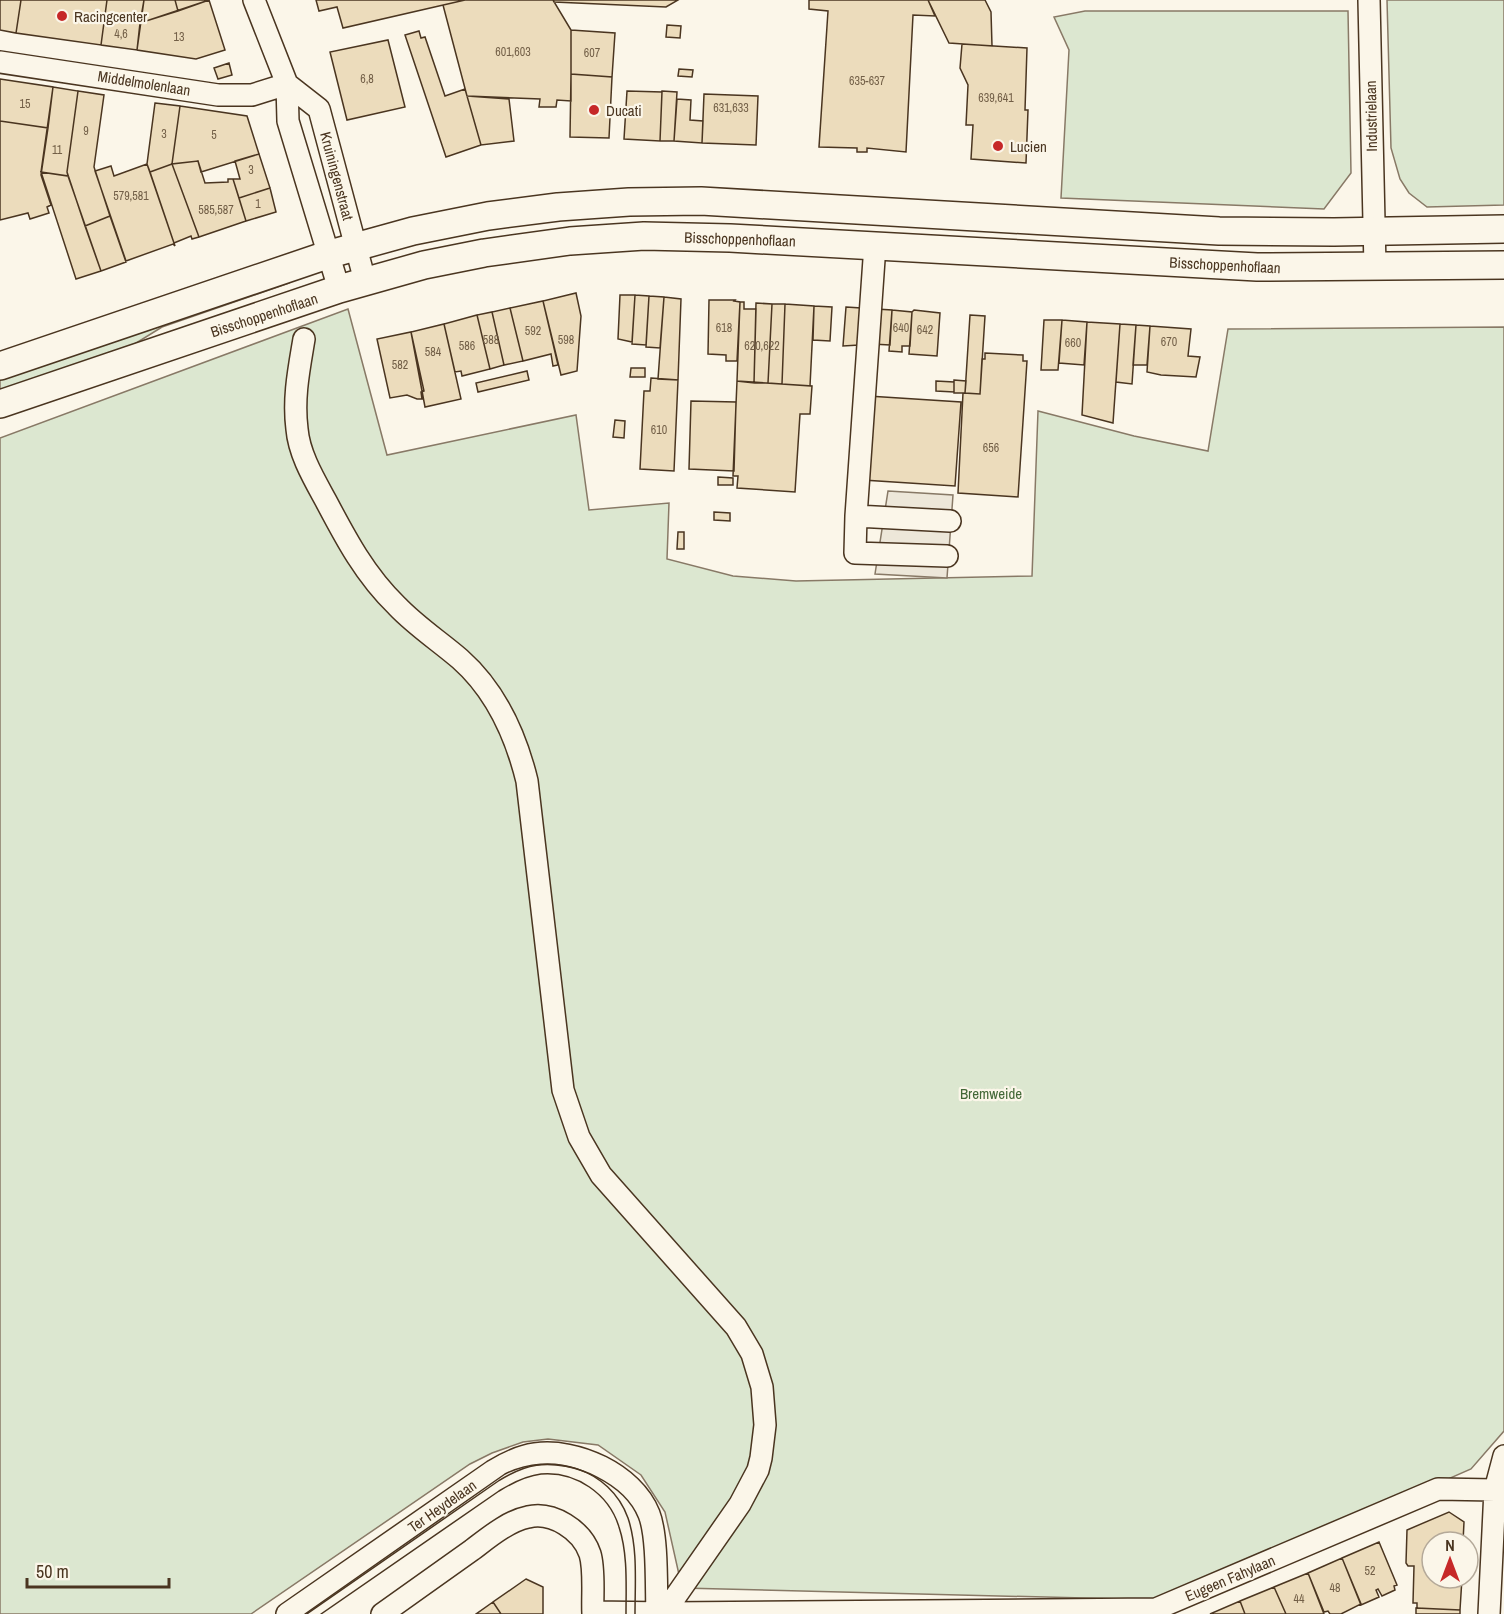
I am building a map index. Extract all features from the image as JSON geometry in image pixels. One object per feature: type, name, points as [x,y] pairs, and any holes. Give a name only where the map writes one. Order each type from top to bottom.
[{"type":"main road","points":[[0,366],[356,245],[510,212],[592,204],[667,200],[739,202],[1218,231],[1374,232],[1504,229]]},
{"type":"main road","name":"Bisschoppenhoflaan","points":[[0,404],[352,285],[456,258],[543,244],[600,238],[688,236],[1199,265],[1295,268],[1504,265]]},
{"type":"street","name":"Kruiningenstraat","points":[[254,0],[287,84],[288,121],[330,254],[352,285]]},
{"type":"street","name":"Industrielaan","points":[[1369,0],[1375,267]]},
{"type":"street","name":"Middelmolenlaan","points":[[0,62],[218,94],[252,96],[287,84]]},
{"type":"street","name":"Kruiningenstraat","points":[[287,84],[319,109],[356,245],[352,285]]},
{"type":"street","points":[[875,245],[855,553],[946,556]]},
{"type":"street","points":[[304,339],[296,385],[297,432],[318,487],[358,560],[373,580],[404,613],[477,675],[496,702],[515,743],[527,781],[562,1090],[579,1137],[601,1175],[736,1327],[752,1354],[758,1371],[764,1402],[765,1425],[758,1470],[740,1504],[661,1611]]},
{"type":"street","points":[[856,516],[950,521]]},
{"type":"street","name":"Ter Heydelaan","points":[[287,1614],[493,1470],[508,1462],[534,1454],[555,1453],[580,1457],[593,1462],[624,1482],[642,1501],[652,1523],[661,1611]]},
{"type":"street","points":[[1489,1614],[1495,1490],[1504,1456]]},
{"type":"street","name":"Eugeen Fahylaan","points":[[593,1613],[661,1611],[1156,1612],[1438,1489],[1495,1490]]},
{"type":"street","points":[[382,1614],[503,1529],[528,1516],[551,1518],[571,1528],[585,1544],[591,1563],[593,1613]]},
{"type":"green space","points":[[1387,0],[1504,0],[1504,205],[1427,207],[1409,193],[1400,179],[1391,148]]},
{"type":"green space","points":[[1085,11],[1348,11],[1351,173],[1324,209],[1061,198],[1069,50],[1054,17]]},
{"type":"green space","points":[[287,278],[289,283],[162,327],[133,345],[0,393],[0,376]]},
{"type":"green space","name":"Bremweide","points":[[348,309],[387,455],[576,415],[589,510],[669,503],[667,559],[733,576],[796,581],[1032,576],[1038,411],[1134,436],[1208,451],[1228,329],[1504,327],[1504,1431],[1471,1469],[1175,1599],[682,1588],[665,1512],[641,1475],[598,1445],[548,1439],[523,1442],[470,1464],[251,1614],[0,1614],[0,438]]},
{"type":"shaded area","points":[[888,491],[953,495],[947,578],[875,574]]},
{"type":"building","points":[[0,0],[21,0],[16,33],[0,30]]},
{"type":"building","name":"Racingcenter","points":[[21,0],[107,0],[101,45],[16,33]]},
{"type":"building","points":[[107,0],[144,0],[137,50],[101,45]]},
{"type":"building","points":[[144,0],[175,0],[178,11],[140,23]]},
{"type":"building","points":[[175,0],[209,0],[178,11]]},
{"type":"building","points":[[209,0],[225,50],[196,59],[137,50],[140,23]]},
{"type":"building","points":[[316,0],[465,0],[343,28],[337,7],[319,11]]},
{"type":"building","points":[[465,0],[553,0],[571,30],[571,101],[557,100],[556,107],[539,107],[540,99],[467,96],[443,5]]},
{"type":"building","points":[[553,0],[678,0],[666,7],[554,2]]},
{"type":"building","points":[[809,0],[928,0],[935,16],[913,15],[906,152],[867,148],[867,152],[857,152],[857,148],[819,147],[828,11],[809,9]]},
{"type":"building","points":[[928,0],[985,0],[991,12],[992,46],[949,43]]},
{"type":"building","points":[[667,25],[681,26],[680,38],[666,37]]},
{"type":"building","points":[[571,30],[615,33],[612,77],[571,74]]},
{"type":"building","points":[[419,31],[421,38],[425,37],[445,96],[465,89],[481,145],[446,157],[405,35]]},
{"type":"building","points":[[388,40],[405,107],[347,120],[330,52]]},
{"type":"building","points":[[962,44],[1027,48],[1026,163],[971,159],[973,125],[966,125],[968,85],[960,68]]},
{"type":"building","points":[[229,63],[232,75],[218,79],[214,68]]},
{"type":"building","points":[[679,69],[693,70],[692,77],[678,76]]},
{"type":"building","points":[[571,74],[612,77],[609,138],[570,137]]},
{"type":"building","points":[[0,79],[53,87],[48,128],[0,121]]},
{"type":"building","points":[[53,87],[78,91],[68,176],[41,172]]},
{"type":"building","points":[[78,91],[104,95],[94,167],[110,216],[85,226],[67,172]]},
{"type":"building","points":[[627,91],[662,92],[660,141],[624,139]]},
{"type":"building","points":[[662,91],[677,92],[674,141],[660,141]]},
{"type":"building","points":[[704,94],[758,96],[756,145],[702,143]]},
{"type":"building","points":[[467,96],[509,99],[514,141],[481,145]]},
{"type":"building","points":[[677,99],[691,100],[690,120],[703,121],[702,143],[674,141]]},
{"type":"building","points":[[155,103],[180,106],[172,164],[150,172],[147,164]]},
{"type":"building","points":[[180,106],[247,116],[259,154],[201,172],[198,161],[172,164]]},
{"type":"building","points":[[0,121],[48,128],[41,175],[51,205],[47,207],[49,213],[30,219],[28,213],[0,220]]},
{"type":"building","points":[[259,154],[270,188],[239,198],[233,179],[240,179],[235,161]]},
{"type":"building","points":[[198,161],[205,183],[228,182],[228,179],[233,179],[246,221],[199,237],[172,164]]},
{"type":"building","points":[[147,164],[175,246],[173,244],[126,261],[95,171],[111,166],[114,176]]},
{"type":"building","points":[[172,164],[199,237],[192,239],[191,236],[174,243],[150,172]]},
{"type":"building","points":[[41,172],[68,176],[101,271],[76,279]]},
{"type":"building","points":[[270,188],[276,212],[246,221],[239,198]]},
{"type":"building","points":[[110,216],[126,262],[101,271],[85,226]]},
{"type":"building","points":[[576,293],[581,316],[577,371],[561,375],[543,301]]},
{"type":"building","points":[[620,295],[635,295],[632,342],[618,339]]},
{"type":"building","points":[[635,295],[649,296],[646,345],[632,344]]},
{"type":"building","points":[[649,296],[664,297],[660,348],[646,347]]},
{"type":"building","points":[[664,297],[681,299],[678,380],[658,379]]},
{"type":"building","points":[[709,300],[740,302],[737,361],[726,361],[726,355],[708,354]]},
{"type":"building","points":[[543,301],[558,365],[553,366],[551,354],[523,361],[510,308]]},
{"type":"building","points":[[740,302],[744,302],[744,309],[756,309],[754,383],[737,381]]},
{"type":"building","points":[[756,303],[772,304],[768,383],[754,383]]},
{"type":"building","points":[[772,304],[785,304],[782,384],[768,383]]},
{"type":"building","points":[[785,304],[814,306],[810,386],[782,384]]},
{"type":"building","points":[[814,306],[832,307],[830,341],[813,340]]},
{"type":"building","points":[[846,307],[861,308],[859,345],[843,346]]},
{"type":"building","points":[[510,308],[523,361],[504,365],[492,312]]},
{"type":"building","points":[[876,309],[892,310],[890,345],[872,344]]},
{"type":"building","points":[[892,310],[912,312],[910,346],[902,346],[902,352],[889,351]]},
{"type":"building","points":[[914,310],[940,313],[937,356],[909,354]]},
{"type":"building","points":[[492,312],[504,365],[490,369],[477,315]]},
{"type":"building","points":[[477,315],[490,369],[462,376],[461,371],[455,372],[444,324]]},
{"type":"building","points":[[970,315],[985,316],[980,394],[965,393]]},
{"type":"building","points":[[1044,320],[1062,320],[1058,370],[1041,370]]},
{"type":"building","points":[[1062,320],[1087,322],[1084,365],[1059,363]]},
{"type":"building","points":[[1087,322],[1120,324],[1113,423],[1082,415]]},
{"type":"building","points":[[444,324],[461,399],[425,407],[411,332]]},
{"type":"building","points":[[1120,324],[1136,325],[1132,384],[1116,382]]},
{"type":"building","points":[[1136,325],[1150,326],[1147,365],[1133,365]]},
{"type":"building","points":[[1150,326],[1191,329],[1188,356],[1200,357],[1196,377],[1147,372]]},
{"type":"building","points":[[411,332],[424,391],[421,392],[422,399],[407,395],[390,398],[377,339]]},
{"type":"building","points":[[985,353],[1023,355],[1023,361],[1027,361],[1018,497],[958,493],[963,393],[980,394],[982,359],[985,359]]},
{"type":"building","points":[[631,368],[645,368],[645,377],[630,377]]},
{"type":"building","points":[[527,371],[529,380],[478,392],[476,383]]},
{"type":"building","points":[[651,378],[678,380],[674,471],[640,469],[644,391],[650,391]]},
{"type":"building","points":[[954,380],[966,381],[965,393],[954,393]]},
{"type":"building","points":[[737,381],[812,386],[810,414],[800,414],[795,492],[737,488],[738,476],[733,476]]},
{"type":"building","points":[[936,381],[954,382],[954,392],[936,391]]},
{"type":"building","points":[[868,396],[961,402],[955,486],[863,480]]},
{"type":"building","points":[[691,401],[736,402],[734,471],[689,469]]},
{"type":"building","points":[[615,420],[625,421],[624,438],[613,437]]},
{"type":"building","points":[[718,477],[733,478],[733,485],[718,485]]},
{"type":"building","points":[[714,512],[730,513],[730,521],[714,520]]},
{"type":"building","points":[[678,532],[684,532],[684,549],[677,549]]},
{"type":"building","points":[[1449,1512],[1464,1522],[1464,1530],[1420,1530],[1420,1590],[1461,1590],[1460,1610],[1417,1608],[1417,1603],[1413,1603],[1414,1566],[1408,1566],[1406,1563],[1407,1530]]},
{"type":"building","points":[[1379,1542],[1397,1585],[1394,1586],[1395,1590],[1382,1596],[1378,1589],[1376,1590],[1379,1597],[1361,1605],[1342,1558]]},
{"type":"building","points":[[1342,1558],[1361,1604],[1341,1614],[1330,1614],[1328,1611],[1324,1612],[1308,1573]]},
{"type":"building","points":[[1308,1573],[1324,1614],[1286,1614],[1274,1587]]},
{"type":"building","points":[[526,1579],[543,1587],[543,1614],[501,1614],[493,1602]]},
{"type":"building","points":[[1274,1587],[1286,1614],[1245,1614],[1240,1601]]},
{"type":"building","points":[[1240,1601],[1245,1614],[1210,1614]]},
{"type":"building","points":[[493,1602],[501,1614],[476,1614]]},
{"type":"building","points":[[1416,1608],[1460,1610],[1460,1614],[1416,1614]]},
{"type":"tram line","points":[[305,1614],[505,1474],[522,1467],[541,1464],[577,1469],[593,1476],[608,1487],[619,1501],[628,1518],[633,1541],[635,1614]]},
{"type":"tram line","points":[[321,1614],[499,1491],[519,1480],[541,1474],[567,1476],[589,1487],[608,1504],[619,1527],[624,1548],[626,1614]]},
{"type":"place","name":"Racingcenter","points":[[62,16]]},
{"type":"place","name":"Ducati","points":[[594,110]]},
{"type":"place","name":"Lucien","points":[[998,146]]}]
